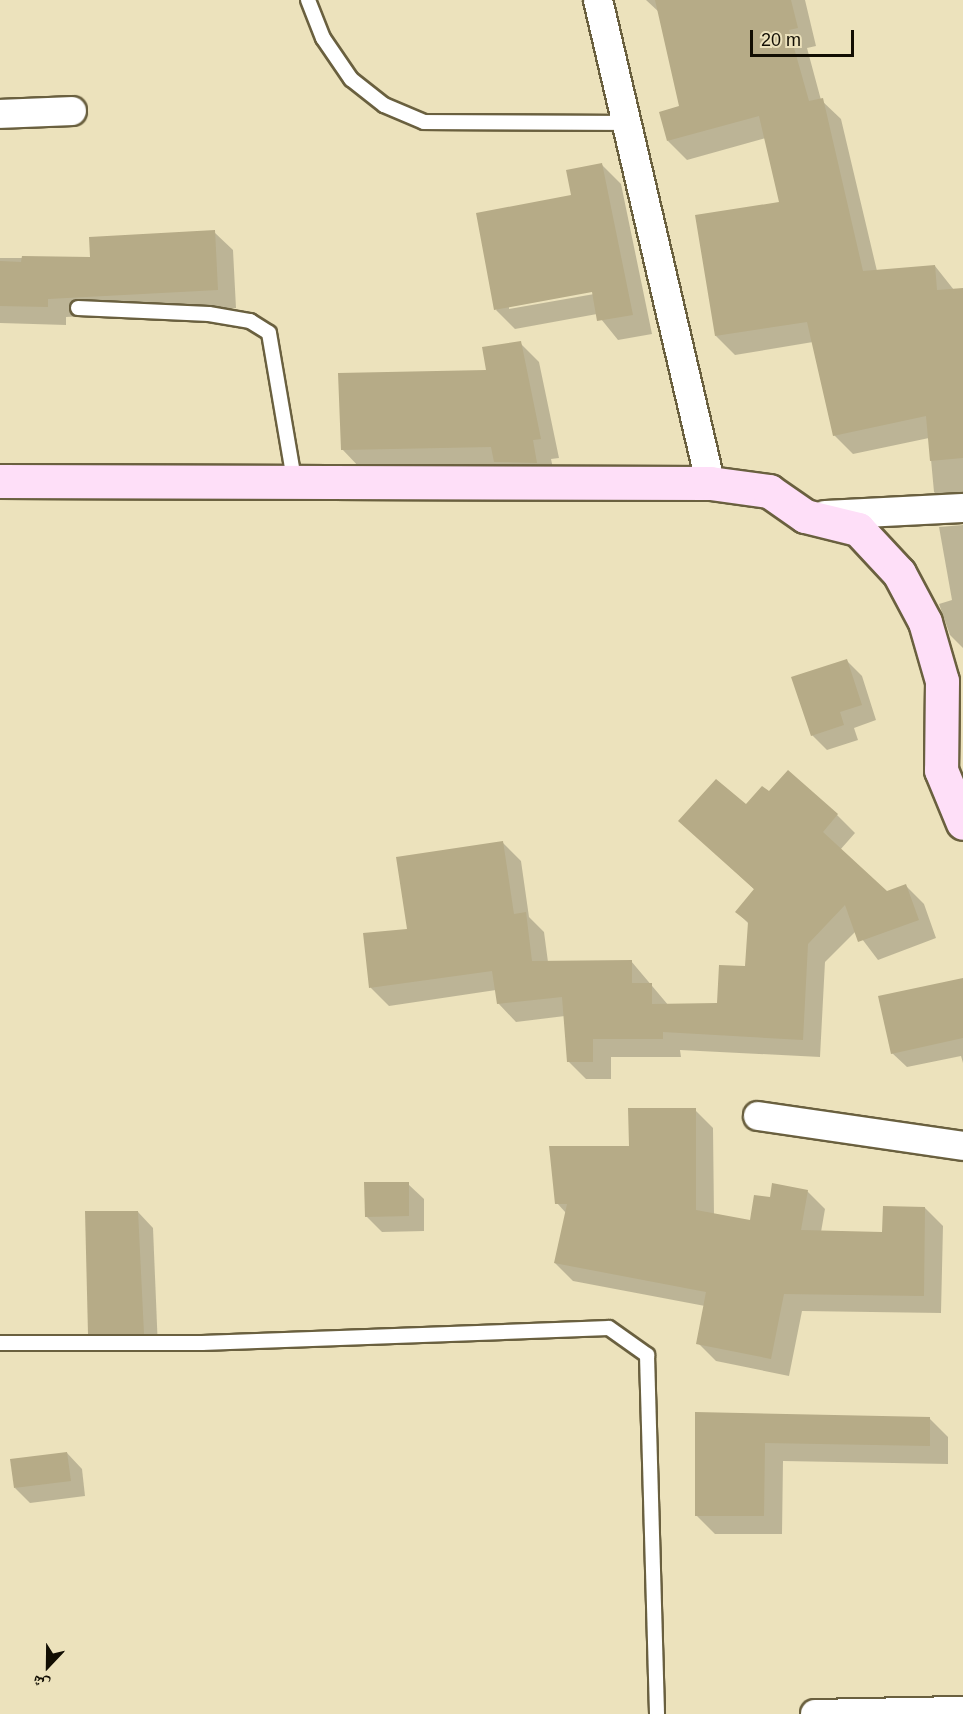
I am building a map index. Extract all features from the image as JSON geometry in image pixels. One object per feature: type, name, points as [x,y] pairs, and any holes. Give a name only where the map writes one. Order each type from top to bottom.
[{"type":"street","points":[[598,0],[710,483]]},
{"type":"street","points":[[0,114],[72,111]]},
{"type":"street","points":[[0,481],[294,480],[710,483],[769,491],[805,516],[858,530],[899,573],[925,622],[942,681],[952,770],[963,823]]},
{"type":"street","points":[[805,516],[963,508]]},
{"type":"street","points":[[758,1116],[963,1146]]},
{"type":"street","points":[[815,1714],[963,1711]]},
{"type":"lane","points":[[308,0],[323,38],[351,79],[384,105],[424,122],[628,123]]},
{"type":"lane","points":[[78,308],[208,314],[250,321],[269,333],[294,480]]},
{"type":"lane","points":[[0,1343],[201,1343],[609,1328],[647,1355],[657,1714]]},
{"type":"building","points":[[655,0],[791,0],[798,28],[789,30],[809,101],[823,98],[863,271],[935,265],[937,290],[963,288],[963,458],[930,461],[926,416],[833,436],[807,322],[715,336],[695,215],[779,202],[759,116],[667,141],[659,112],[679,106]]},
{"type":"building","points":[[602,163],[633,315],[597,321],[592,292],[494,310],[476,213],[571,195],[566,170]]},
{"type":"building","points":[[215,230],[218,290],[48,299],[48,307],[0,306],[0,261],[21,262],[22,256],[90,257],[89,237]]},
{"type":"building","points":[[521,341],[541,439],[533,440],[537,463],[494,462],[491,447],[341,450],[338,373],[486,370],[482,347]]},
{"type":"building","points":[[847,659],[862,705],[840,712],[844,725],[811,736],[791,677]]},
{"type":"building","points":[[788,770],[838,814],[823,832],[887,891],[906,884],[919,920],[858,942],[845,905],[808,944],[803,1040],[663,1032],[663,1039],[593,1039],[593,1062],[567,1062],[562,997],[497,1004],[492,971],[369,988],[363,933],[407,929],[396,857],[503,841],[514,914],[526,912],[532,961],[632,960],[632,983],[652,983],[652,1004],[717,1003],[719,965],[745,966],[748,922],[735,912],[754,889],[678,821],[716,779],[746,804],[762,786],[769,791]]},
{"type":"building","points":[[963,978],[963,1038],[891,1054],[878,996]]},
{"type":"building","points":[[628,1108],[696,1108],[696,1210],[750,1220],[754,1195],[770,1197],[772,1183],[808,1190],[801,1230],[882,1232],[883,1206],[925,1207],[924,1296],[784,1294],[771,1359],[696,1344],[706,1292],[554,1263],[567,1204],[555,1204],[549,1146],[629,1146]]},
{"type":"building","points":[[364,1182],[409,1182],[409,1216],[365,1217]]},
{"type":"building","points":[[85,1211],[138,1211],[144,1334],[88,1334]]},
{"type":"building","points":[[695,1412],[930,1417],[930,1446],[765,1443],[764,1516],[695,1516]]},
{"type":"building","points":[[67,1452],[71,1481],[14,1488],[10,1459]]}]
